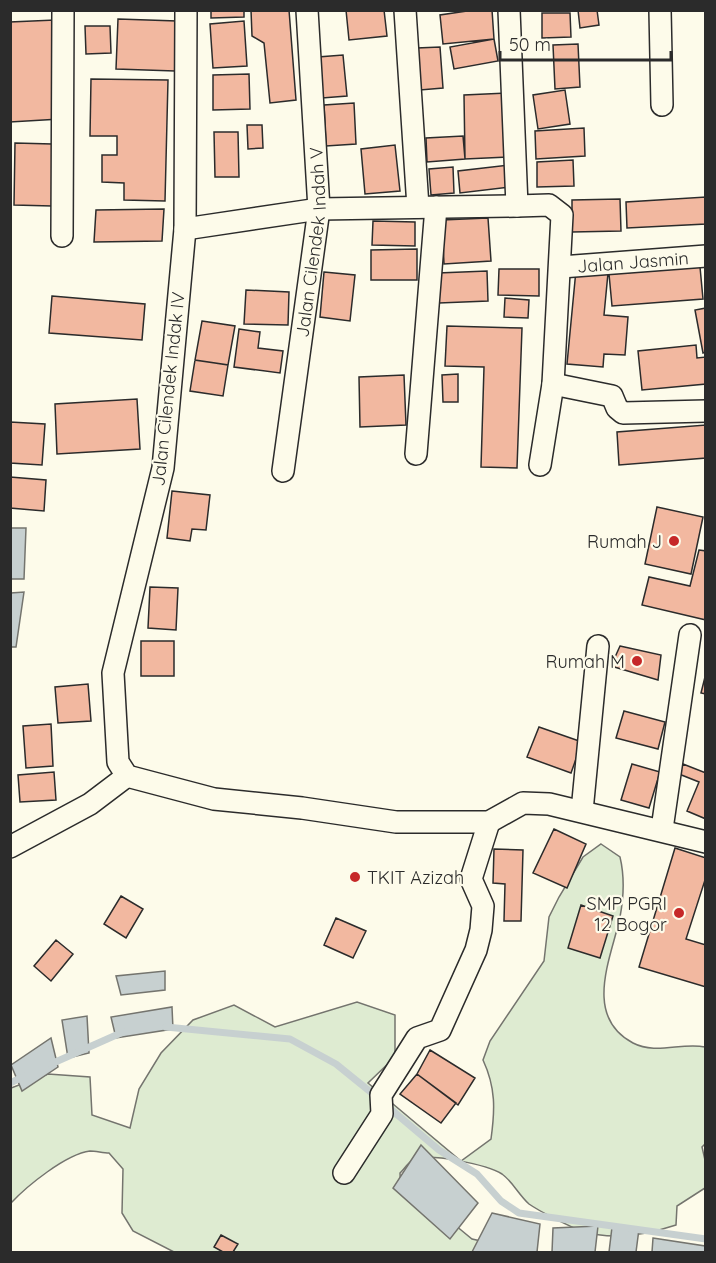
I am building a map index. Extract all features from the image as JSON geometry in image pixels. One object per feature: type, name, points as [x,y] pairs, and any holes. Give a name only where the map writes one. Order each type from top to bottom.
[{"type":"street","points":[[62,236],[63,10]]},
{"type":"street","name":"Jalan Cilendek Indak IV","points":[[123,769],[113,673],[162,468],[185,229],[186,10]]},
{"type":"street","name":"Jalan Cilendek Indah V","points":[[283,471],[319,209],[307,10]]},
{"type":"street","points":[[405,10],[427,207],[416,454]]},
{"type":"street","points":[[508,10],[517,206]]},
{"type":"street","points":[[660,10],[662,105]]},
{"type":"street","points":[[185,229],[319,209],[549,205],[562,215],[561,267],[553,384],[540,465]]},
{"type":"street","name":"Jalan Jasmin","points":[[561,267],[705,256]]},
{"type":"street","points":[[553,384],[612,396],[617,408],[623,413],[705,411]]},
{"type":"street","points":[[662,830],[690,636]]},
{"type":"street","points":[[582,811],[598,646]]},
{"type":"street","points":[[10,847],[90,804],[123,769],[214,799],[302,808],[396,822],[489,822],[523,803],[549,804],[705,842]]},
{"type":"street","points":[[344,1173],[417,1038],[440,1030],[476,950],[483,906],[471,879],[489,822]]},
{"type":"green space","points":[[601,844],[620,857],[623,880],[620,917],[604,984],[604,1002],[608,1017],[617,1031],[633,1043],[642,1046],[651,1048],[705,1047],[706,1143],[702,1147],[705,1160],[705,1188],[677,1206],[676,1225],[629,1236],[606,1236],[582,1231],[529,1204],[509,1180],[495,1170],[431,1158],[413,1160],[400,1173],[401,1192],[455,1225],[472,1239],[531,1252],[174,1252],[133,1231],[122,1213],[123,1169],[109,1153],[92,1151],[80,1153],[59,1164],[11,1203],[11,1088],[48,1074],[90,1077],[92,1115],[130,1128],[139,1089],[161,1053],[193,1020],[234,1005],[275,1027],[357,1002],[395,1015],[395,1057],[368,1083],[461,1161],[491,1139],[493,1099],[490,1080],[483,1060],[490,1041],[544,961],[549,917],[559,897],[583,857]]},
{"type":"shaded area","points":[[11,528],[26,528],[24,579],[11,579]]},
{"type":"shaded area","points":[[24,592],[16,647],[11,647],[11,593]]},
{"type":"shaded area","points":[[165,971],[165,990],[121,995],[116,976]]},
{"type":"shaded area","points":[[172,1007],[173,1029],[116,1038],[111,1017]]},
{"type":"shaded area","points":[[87,1016],[89,1053],[68,1058],[62,1020]]},
{"type":"shaded area","points":[[51,1038],[58,1067],[22,1091],[11,1065]]},
{"type":"shaded area","points":[[421,1145],[478,1203],[450,1239],[393,1188]]},
{"type":"shaded area","points":[[492,1213],[540,1224],[537,1252],[472,1252]]},
{"type":"shaded area","points":[[598,1226],[595,1252],[552,1252],[553,1228]]},
{"type":"shaded area","points":[[612,1227],[639,1229],[636,1252],[609,1252]]},
{"type":"shaded area","points":[[653,1238],[705,1246],[705,1252],[652,1252]]},
{"type":"building","points":[[211,10],[244,10],[244,17],[211,18]]},
{"type":"building","points":[[251,10],[289,10],[296,100],[270,103],[264,43],[252,36]]},
{"type":"building","points":[[346,10],[384,10],[387,36],[349,40]]},
{"type":"building","points":[[492,10],[494,39],[443,44],[440,15]]},
{"type":"building","points":[[578,10],[597,10],[599,25],[580,28]]},
{"type":"building","points":[[542,13],[570,13],[571,37],[542,38]]},
{"type":"building","points":[[118,19],[177,21],[175,71],[116,69]]},
{"type":"building","points":[[55,20],[60,119],[10,122],[10,22]]},
{"type":"building","points":[[244,21],[247,66],[213,68],[210,24]]},
{"type":"building","points":[[85,26],[110,26],[111,53],[86,54]]},
{"type":"building","points":[[494,39],[498,61],[454,69],[450,47]]},
{"type":"building","points":[[578,44],[580,87],[555,89],[553,45]]},
{"type":"building","points":[[440,47],[443,88],[420,90],[417,48]]},
{"type":"building","points":[[343,55],[347,96],[322,98],[318,57]]},
{"type":"building","points":[[249,74],[250,109],[213,110],[213,75]]},
{"type":"building","points":[[91,79],[168,80],[165,201],[124,200],[124,183],[102,182],[102,155],[117,155],[117,136],[90,136]]},
{"type":"building","points":[[565,90],[570,124],[538,129],[533,95]]},
{"type":"building","points":[[507,93],[508,157],[465,159],[464,95]]},
{"type":"building","points":[[354,103],[356,144],[326,146],[324,105]]},
{"type":"building","points":[[247,125],[262,125],[263,148],[248,149]]},
{"type":"building","points":[[584,128],[585,156],[536,159],[535,131]]},
{"type":"building","points":[[214,132],[238,132],[239,177],[215,177]]},
{"type":"building","points":[[463,136],[465,159],[427,162],[426,138]]},
{"type":"building","points":[[15,143],[52,144],[52,206],[14,205]]},
{"type":"building","points":[[395,145],[400,191],[365,194],[361,149]]},
{"type":"building","points":[[573,160],[574,186],[537,187],[537,162]]},
{"type":"building","points":[[509,165],[511,187],[460,193],[458,171]]},
{"type":"building","points":[[453,167],[454,193],[431,195],[429,169]]},
{"type":"building","points":[[706,197],[706,224],[627,228],[626,202]]},
{"type":"building","points":[[620,199],[621,231],[572,232],[572,200]]},
{"type":"building","points":[[164,209],[162,241],[94,242],[96,210]]},
{"type":"building","points":[[488,218],[491,261],[444,264],[442,220]]},
{"type":"building","points":[[373,221],[415,222],[415,246],[372,245]]},
{"type":"building","points":[[417,249],[417,280],[371,280],[371,250]]},
{"type":"building","points":[[700,267],[703,299],[612,306],[609,274]]},
{"type":"building","points":[[499,269],[539,269],[539,296],[498,295]]},
{"type":"building","points":[[576,270],[608,273],[604,315],[628,317],[625,355],[604,354],[603,367],[567,364]]},
{"type":"building","points":[[487,271],[488,301],[439,303],[438,273]]},
{"type":"building","points":[[324,272],[355,275],[350,321],[320,317]]},
{"type":"building","points":[[246,290],[289,292],[288,325],[244,324]]},
{"type":"building","points":[[52,296],[145,304],[142,340],[49,333]]},
{"type":"building","points":[[505,298],[529,300],[528,318],[504,317]]},
{"type":"building","points":[[706,308],[706,352],[703,353],[695,310]]},
{"type":"building","points":[[202,321],[235,326],[228,365],[195,360]]},
{"type":"building","points":[[447,326],[522,328],[517,468],[481,467],[484,367],[445,366]]},
{"type":"building","points":[[239,329],[260,332],[258,348],[283,351],[280,373],[234,367]]},
{"type":"building","points":[[696,345],[697,358],[706,357],[706,384],[642,390],[638,351]]},
{"type":"building","points":[[195,360],[228,365],[223,396],[190,391]]},
{"type":"building","points":[[458,374],[458,402],[443,402],[442,375]]},
{"type":"building","points":[[404,375],[406,425],[360,427],[359,377]]},
{"type":"building","points":[[137,399],[140,449],[57,454],[55,404]]},
{"type":"building","points":[[10,422],[45,424],[42,465],[10,463]]},
{"type":"building","points":[[706,425],[706,458],[619,465],[617,432]]},
{"type":"building","points":[[10,477],[46,480],[44,511],[10,508]]},
{"type":"building","points":[[172,491],[210,495],[206,530],[192,529],[190,541],[167,538]]},
{"type":"building","name":"Rumah J","points":[[657,507],[703,517],[691,574],[645,564]]},
{"type":"building","points":[[699,550],[706,551],[706,620],[642,605],[649,577],[690,586]]},
{"type":"building","points":[[150,587],[178,588],[176,630],[148,628]]},
{"type":"building","points":[[141,641],[174,641],[174,676],[141,676]]},
{"type":"building","name":"Rumah M","points":[[620,646],[661,655],[658,680],[611,666]]},
{"type":"building","points":[[706,673],[706,694],[701,693]]},
{"type":"building","points":[[88,684],[91,721],[58,723],[55,687]]},
{"type":"building","points":[[624,711],[665,722],[658,749],[616,738]]},
{"type":"building","points":[[51,724],[53,766],[26,768],[23,726]]},
{"type":"building","points":[[539,727],[582,742],[571,773],[527,757]]},
{"type":"building","points":[[632,764],[660,772],[649,808],[621,800]]},
{"type":"building","points":[[683,764],[706,773],[706,819],[687,811],[699,782],[679,774]]},
{"type":"building","points":[[54,772],[56,800],[20,802],[18,775]]},
{"type":"building","points":[[554,829],[586,844],[567,888],[533,873]]},
{"type":"building","name":"SMP PGRI 12 Bogor","points":[[675,848],[706,858],[706,877],[686,939],[706,945],[706,987],[639,967]]},
{"type":"building","points":[[494,849],[523,850],[521,921],[504,921],[505,884],[493,883]]},
{"type":"building","points":[[121,896],[143,909],[126,938],[104,924]]},
{"type":"building","points":[[581,905],[613,916],[600,958],[568,948]]},
{"type":"building","points":[[336,918],[366,931],[353,958],[324,945]]},
{"type":"building","points":[[56,940],[73,954],[51,981],[34,966]]},
{"type":"building","points":[[430,1050],[475,1078],[458,1105],[417,1074]]},
{"type":"building","points":[[417,1074],[456,1103],[441,1123],[400,1094]]},
{"type":"building","points":[[221,1235],[238,1244],[233,1252],[223,1252],[214,1247]]},
{"type":"waterway","points":[[166,1027],[290,1039],[336,1064],[378,1098]]},
{"type":"waterway","points":[[51,1064],[123,1032]]},
{"type":"waterway","points":[[10,1083],[25,1076]]},
{"type":"waterway","points":[[387,1106],[439,1150],[477,1174],[501,1201],[519,1213],[706,1239]]},
{"type":"place","name":"Rumah J","points":[[674,541]]},
{"type":"place","name":"Rumah M","points":[[637,661]]},
{"type":"place","name":"TKIT Azizah","points":[[355,877]]},
{"type":"place","name":"SMP PGRI 12 Bogor","points":[[679,913]]}]
